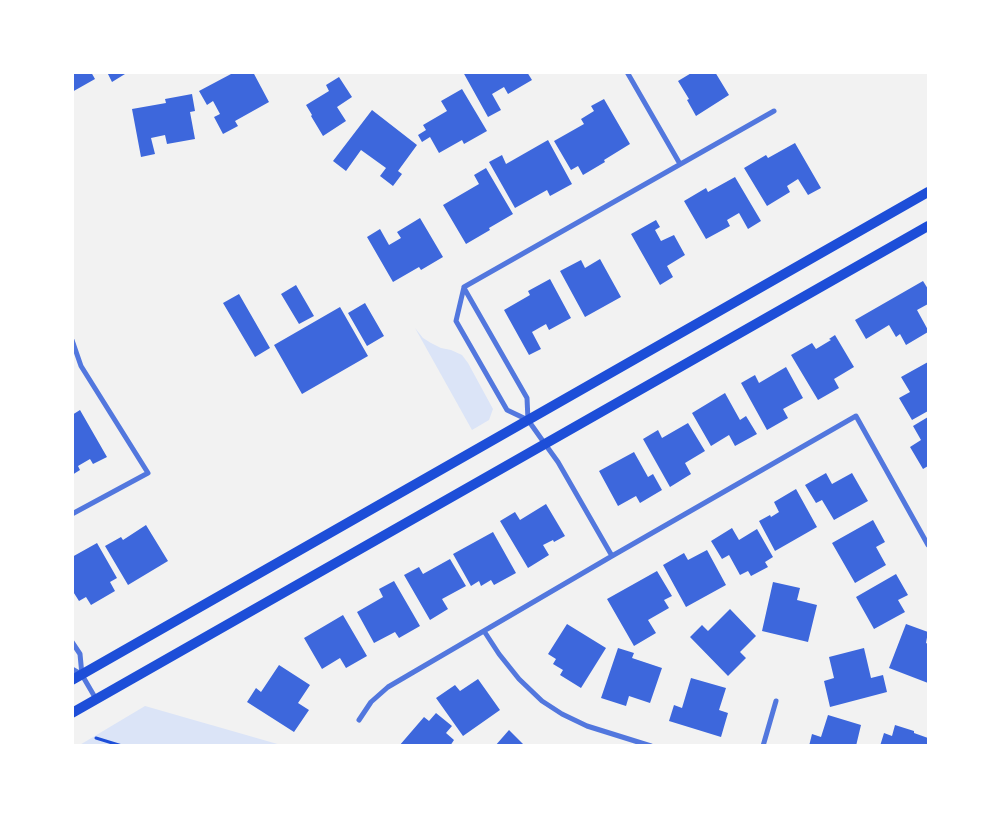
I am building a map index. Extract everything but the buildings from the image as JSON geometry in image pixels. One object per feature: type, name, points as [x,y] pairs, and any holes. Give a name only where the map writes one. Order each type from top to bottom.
[{"type":"main road","points":[[77,677],[928,192]]},
{"type":"main road","points":[[72,713],[928,226]]},
{"type":"street","points":[[627,72],[680,164]]},
{"type":"street","points":[[612,556],[558,462],[528,420],[507,410],[456,321],[464,287],[774,111]]},
{"type":"street","points":[[464,287],[527,398],[528,420]]},
{"type":"street","points":[[72,340],[81,366],[148,473],[72,514]]},
{"type":"street","points":[[359,720],[371,702],[388,687],[856,416],[928,546]]},
{"type":"street","points":[[484,631],[498,654],[519,679],[542,701],[562,714],[587,726],[651,746]]},
{"type":"street","points":[[72,642],[80,654],[77,677]]},
{"type":"street","points":[[72,669],[96,699]]},
{"type":"street","points":[[763,746],[776,701]]},
{"type":"path","points":[[96,738],[122,746]]},
{"type":"shaded area","points":[[415,328],[423,338],[431,343],[462,355],[493,409],[489,420],[472,430]]},
{"type":"shaded area","points":[[145,706],[281,745],[78,746]]}]
